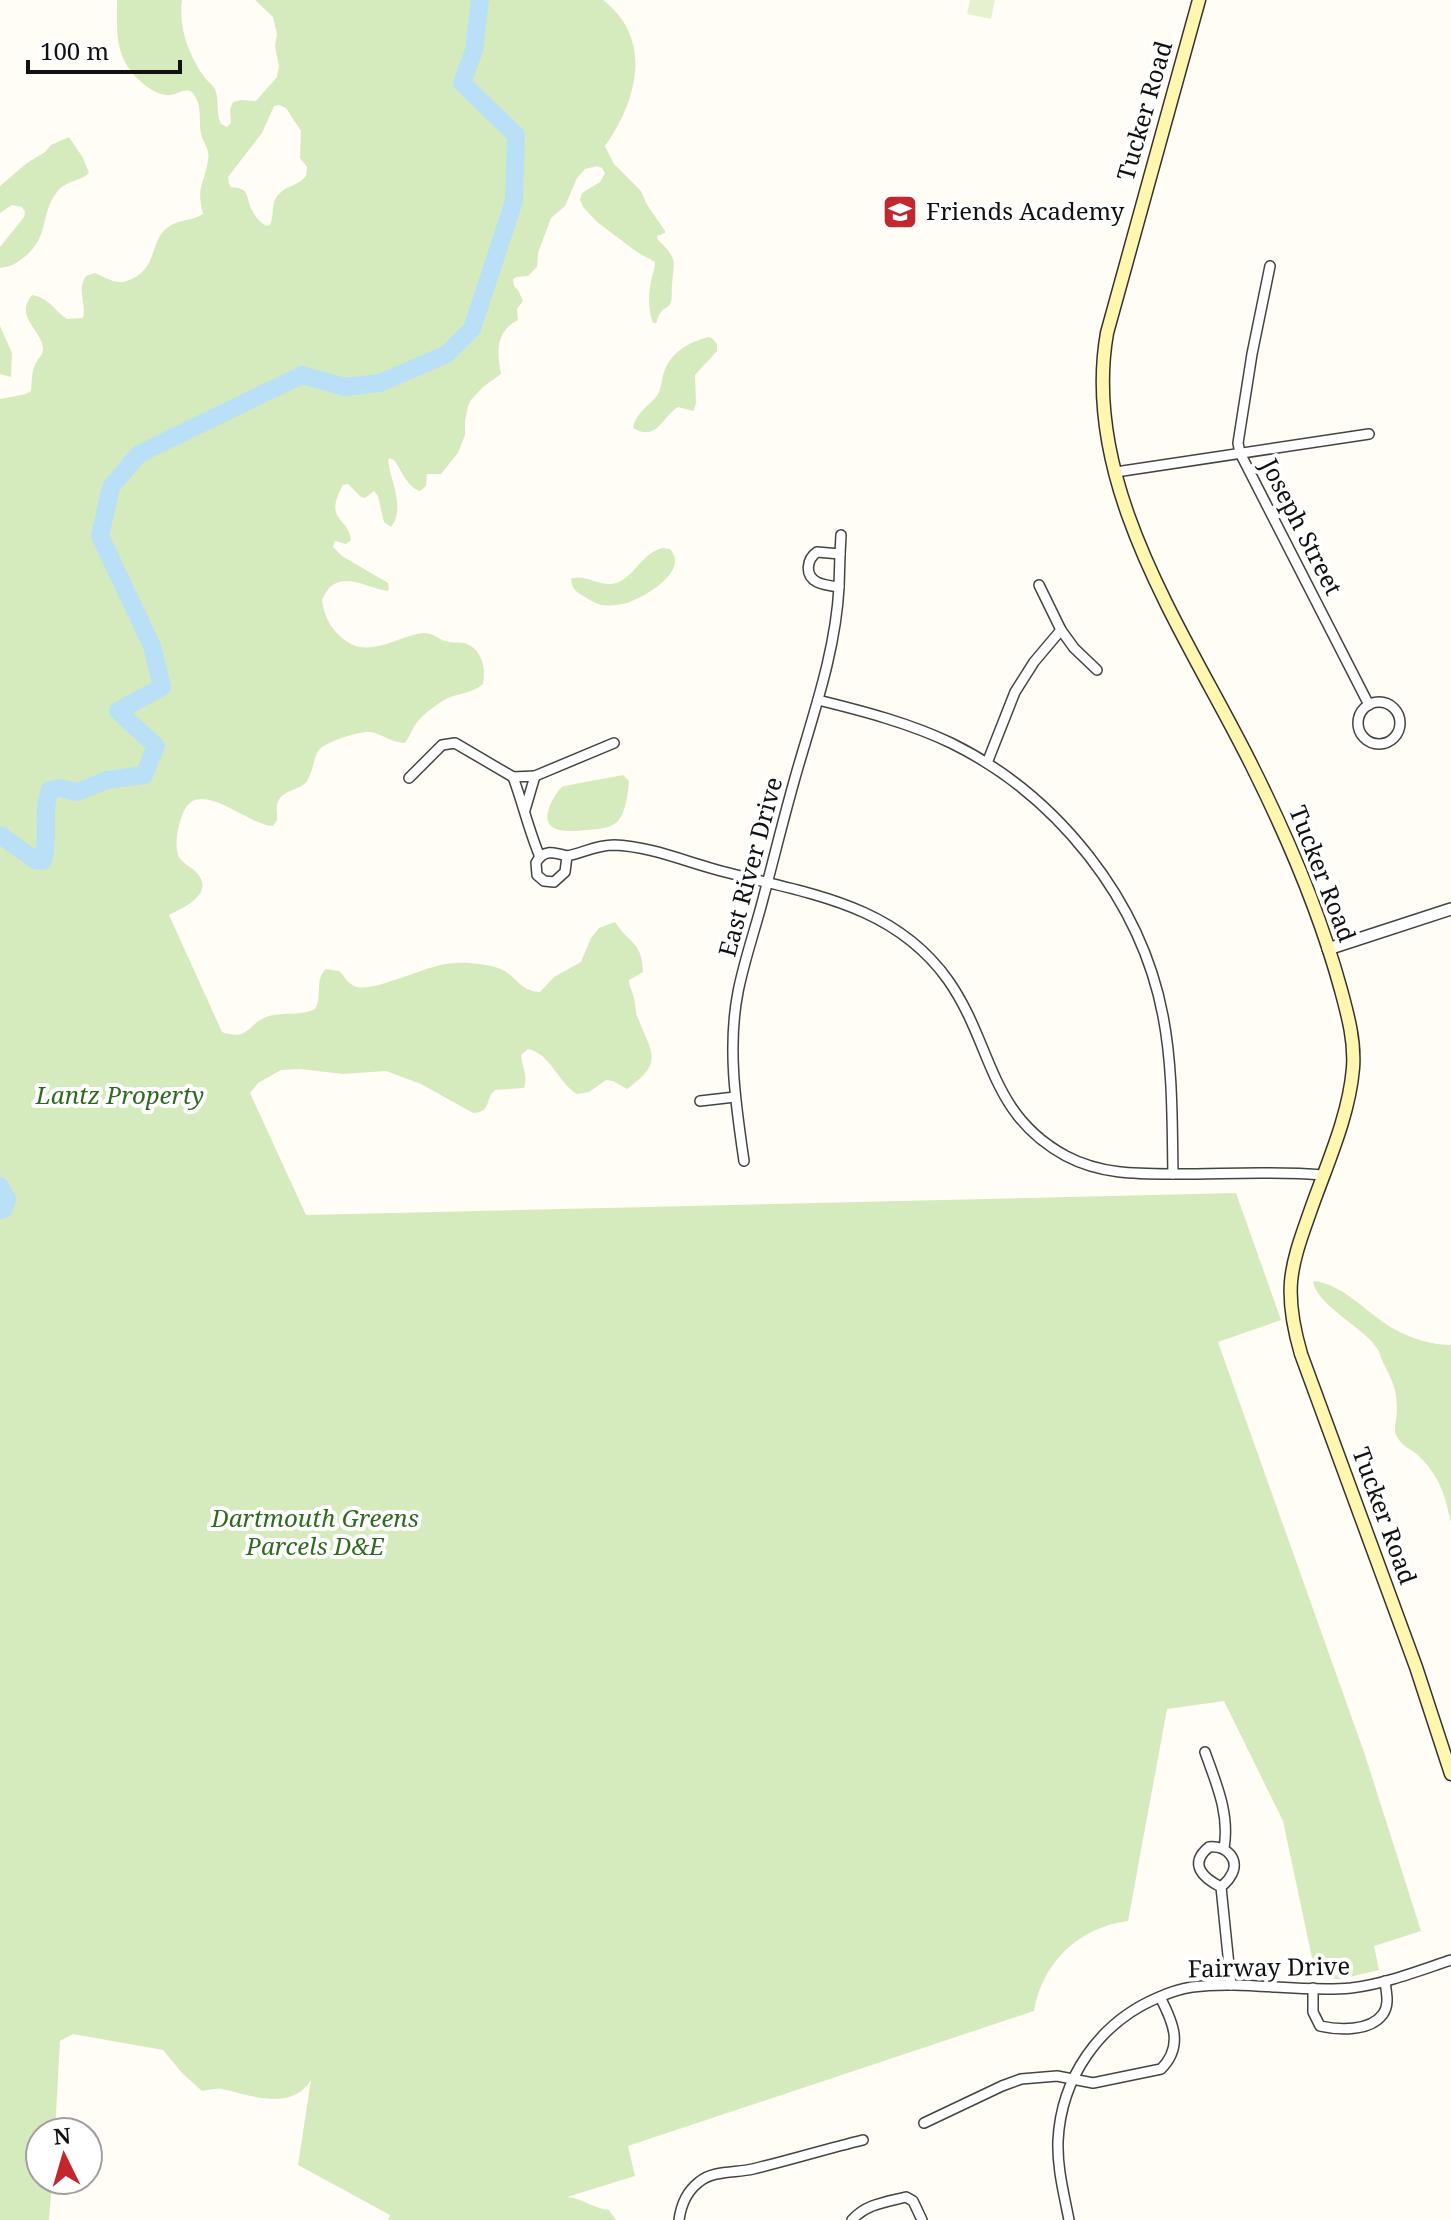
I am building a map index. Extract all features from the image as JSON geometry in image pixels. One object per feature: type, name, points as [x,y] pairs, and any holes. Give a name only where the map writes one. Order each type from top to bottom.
[{"type":"main road","name":"Tucker Road","points":[[1199,0],[1105,345],[1102,371],[1105,415],[1116,472],[1139,544],[1280,824],[1328,949],[1348,1017],[1353,1060],[1344,1113],[1292,1272],[1290,1297],[1294,1330],[1416,1667],[1451,1774]]},
{"type":"street","name":"Joseph Street","points":[[1270,266],[1252,354],[1238,443],[1240,453],[1369,705]]},
{"type":"street","points":[[1116,472],[1369,434]]},
{"type":"street","name":"East River Drive","points":[[744,1161],[735,1097],[733,1050],[738,993],[837,623],[841,535]]},
{"type":"street","points":[[839,587],[817,582],[810,574],[808,564],[817,552],[840,554]]},
{"type":"street","points":[[1039,585],[1061,630],[1097,670]]},
{"type":"street","points":[[987,763],[1015,692],[1034,662],[1061,630]]},
{"type":"street","points":[[818,700],[918,730],[987,763],[1037,799],[1069,832],[1105,880],[1141,943],[1153,976],[1166,1034],[1173,1174]]},
{"type":"street","points":[[1385,703],[1397,713],[1399,729],[1389,741],[1373,743],[1361,733],[1359,717],[1369,705],[1385,703]]},
{"type":"street","points":[[409,778],[442,745],[455,743],[513,777],[535,776],[614,743]]},
{"type":"street","points":[[525,810],[535,776]]},
{"type":"street","points":[[513,777],[528,829],[540,857]]},
{"type":"street","points":[[567,856],[564,874],[551,882],[542,880],[536,874],[535,865],[540,857],[551,852],[567,856],[598,846],[620,846],[680,859],[835,902],[874,916],[898,929],[936,964],[958,995],[992,1074],[1010,1106],[1026,1127],[1074,1160],[1127,1174],[1296,1172],[1323,1175]]},
{"type":"street","points":[[1328,949],[1451,909]]},
{"type":"street","points":[[700,1101],[735,1097]]},
{"type":"street","points":[[1205,1752],[1224,1813],[1224,1848]]},
{"type":"street","points":[[1209,1847],[1224,1848],[1234,1861],[1231,1877],[1221,1887],[1202,1874],[1199,1861],[1209,1847]]},
{"type":"street","points":[[1221,1887],[1231,1985]]},
{"type":"street","name":"Fairway Drive","points":[[1069,2220],[1058,2140],[1063,2106],[1074,2078],[1095,2043],[1135,2008],[1192,1987],[1352,1988],[1451,1960]]},
{"type":"street","points":[[1313,1988],[1313,2012],[1320,2026],[1339,2030],[1371,2023],[1383,2015],[1387,2002],[1385,1981]]},
{"type":"street","points":[[924,2123],[1021,2079],[1043,2076],[1093,2083],[1161,2069],[1171,2056],[1175,2039],[1160,1997]]},
{"type":"street","points":[[679,2220],[681,2205],[689,2191],[701,2180],[863,2140]]},
{"type":"street","points":[[852,2220],[864,2209],[906,2197],[913,2201],[922,2220]]},
{"type":"green space","points":[[117,0],[182,0],[186,41],[199,69],[215,90],[219,120],[227,127],[231,123],[233,102],[256,101],[277,77],[277,34],[273,17],[255,0],[603,0],[619,16],[629,33],[635,71],[625,110],[605,146],[614,164],[641,191],[665,231],[657,236],[658,240],[673,260],[671,301],[653,323],[649,297],[655,262],[597,222],[583,207],[580,200],[582,193],[600,182],[605,173],[597,166],[585,169],[577,178],[565,206],[551,218],[538,253],[537,267],[528,276],[513,279],[523,301],[517,309],[518,320],[505,330],[499,343],[501,374],[471,400],[465,435],[458,453],[441,474],[427,474],[426,486],[420,491],[408,482],[394,460],[388,460],[397,503],[391,527],[384,522],[374,491],[365,498],[348,484],[343,485],[335,505],[351,540],[346,544],[335,541],[333,547],[342,556],[388,583],[389,589],[351,581],[335,584],[322,600],[334,630],[347,642],[367,648],[422,633],[432,634],[447,642],[464,643],[479,654],[484,672],[483,684],[432,708],[418,721],[405,743],[365,732],[327,744],[318,751],[307,781],[280,798],[277,820],[273,826],[214,801],[193,801],[181,819],[177,846],[179,857],[197,873],[202,887],[195,899],[169,915],[222,1032],[238,1035],[269,1016],[315,1009],[320,978],[326,969],[339,971],[351,984],[365,987],[443,965],[479,964],[503,970],[524,987],[540,992],[554,977],[581,962],[599,928],[615,922],[638,949],[642,962],[643,972],[629,983],[650,1049],[650,1064],[639,1080],[627,1089],[606,1080],[589,1092],[577,1094],[543,1057],[528,1049],[521,1055],[524,1088],[495,1090],[485,1108],[473,1113],[421,1084],[386,1071],[343,1074],[281,1070],[258,1083],[250,1093],[306,1215],[1236,1193],[1281,1320],[1218,1342],[1365,1755],[1421,1931],[1374,1946],[1379,1970],[1341,1979],[1316,1977],[1283,1821],[1224,1701],[1167,1709],[1128,1921],[1094,1931],[1066,1950],[1045,1978],[1034,2011],[628,2146],[635,2176],[567,2197],[609,2210],[616,2220],[388,2220],[390,2215],[298,2165],[311,2080],[303,2090],[282,2098],[270,2099],[220,2089],[202,2091],[163,2050],[73,2034],[60,2041],[56,2116],[24,2116],[24,2196],[51,2196],[49,2220],[0,2220],[0,399],[31,391],[34,368],[43,350],[27,316],[27,303],[32,295],[47,302],[67,319],[83,318],[82,287],[86,276],[95,273],[121,282],[137,276],[148,265],[158,239],[167,228],[203,214],[200,191],[208,157],[194,94],[187,91],[163,94],[139,80],[125,62],[117,33]],"holes":[[[274,106],[286,108],[301,131],[300,158],[307,167],[306,176],[276,197],[270,225],[266,226],[255,215],[245,191],[231,187],[228,177],[262,133]]]},
{"type":"green space","points":[[970,0],[995,0],[991,19],[967,14]]},
{"type":"green space","points":[[69,137],[89,173],[57,192],[37,243],[15,264],[0,268],[0,247],[25,212],[22,207],[12,205],[0,213],[0,186],[51,145]]},
{"type":"green space","points":[[0,326],[12,353],[11,377],[0,374]]},
{"type":"green space","points":[[708,337],[717,344],[717,351],[695,375],[696,404],[693,411],[678,407],[648,432],[633,428],[639,415],[658,394],[671,359],[687,345]]},
{"type":"green space","points":[[663,548],[670,549],[675,557],[670,574],[654,589],[635,600],[618,605],[600,604],[579,593],[572,585],[571,579],[576,578],[604,584],[616,583],[628,576],[649,554]]},
{"type":"green space","points":[[623,775],[629,781],[627,797],[617,822],[599,829],[571,831],[551,826],[548,813],[562,787]]},
{"type":"green space","points":[[1313,1281],[1340,1290],[1404,1334],[1423,1341],[1451,1345],[1451,1522],[1437,1479],[1419,1456],[1403,1445],[1396,1435],[1395,1389],[1378,1349],[1322,1298]]},
{"type":"waterway","points":[[0,835],[35,860],[43,861],[50,790],[60,788],[77,792],[107,780],[144,775],[156,746],[118,711],[162,687],[152,646],[100,536],[111,487],[139,454],[302,375],[345,387],[380,383],[447,354],[472,329],[514,201],[516,135],[462,83],[474,50],[480,0]]},
{"type":"waterway","points":[[0,1186],[7,1199],[4,1209],[0,1210]]},
{"type":"place","name":"Friends Academy","points":[[900,212]]},
{"type":"park label","name":"Lantz Property","points":[[120,1096]]},
{"type":"park label","name":"Dartmouth Greens Parcels D&E","points":[[315,1533]]}]
